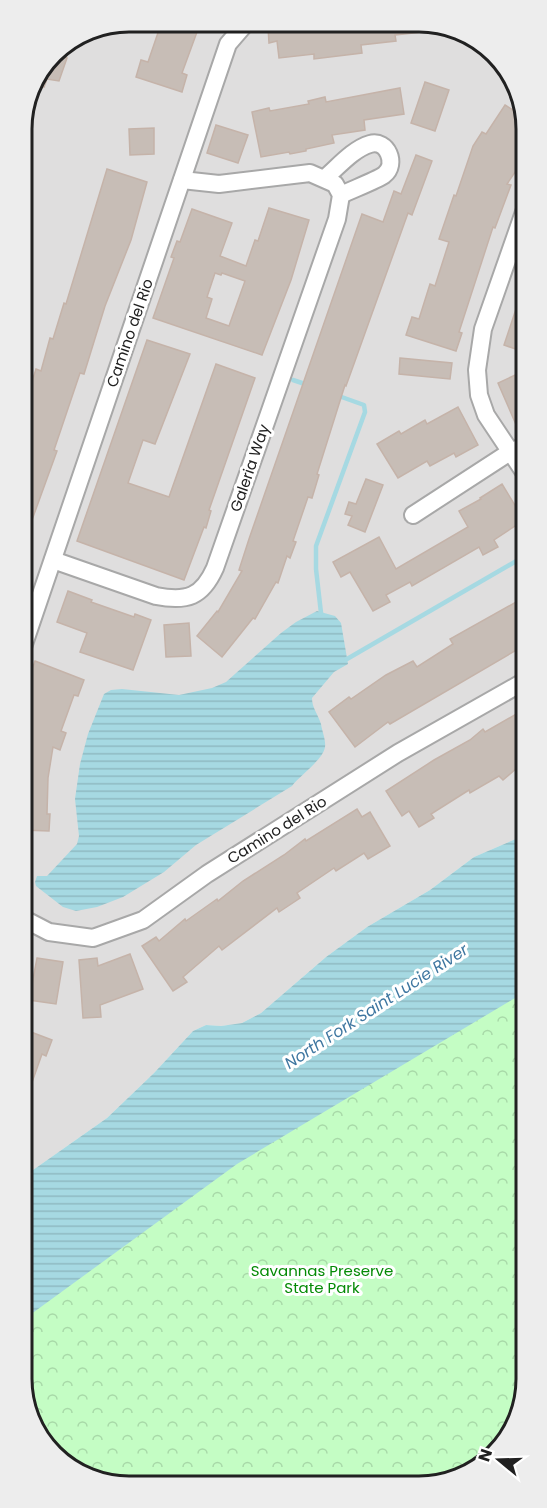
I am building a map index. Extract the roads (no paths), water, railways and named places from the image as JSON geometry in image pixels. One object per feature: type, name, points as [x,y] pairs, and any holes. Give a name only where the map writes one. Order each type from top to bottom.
[{"type":"street","name":"Camino del Rio","points":[[32,621],[228,44],[238,32]]},
{"type":"street","points":[[182,180],[219,184],[310,173],[335,184],[341,195],[384,175],[390,166],[390,156],[386,148],[378,144],[370,144],[358,150],[325,178]]},
{"type":"street","name":"Galeria Way","points":[[53,560],[167,598],[192,596],[205,587],[215,568],[337,219],[341,195]]},
{"type":"street","points":[[516,235],[483,329],[477,370],[481,404],[516,447]]},
{"type":"street","points":[[412,515],[516,450]]},
{"type":"street","name":"Camino del Rio","points":[[32,923],[49,932],[93,938],[143,920],[207,874],[398,753],[516,686]]},
{"type":"water","points":[[317,611],[335,616],[341,623],[348,664],[334,672],[312,698],[321,724],[325,747],[316,762],[292,786],[196,845],[164,872],[123,897],[97,907],[76,911],[63,907],[36,886],[37,876],[47,876],[77,844],[79,836],[75,799],[80,764],[88,734],[104,694],[111,690],[122,689],[179,695],[212,688],[226,682],[296,622]]},
{"type":"water","name":"North Fork Saint Lucie River","points":[[515,839],[515,998],[237,1164],[32,1313],[32,1171],[107,1118],[193,1031],[206,1025],[221,1026],[242,1023],[261,1013],[326,957],[367,927],[430,890],[474,857]]},
{"type":"waterway","points":[[293,380],[308,385]]},
{"type":"waterway","points":[[321,613],[316,546],[365,412],[364,405],[336,395]]},
{"type":"waterway","points":[[347,659],[516,561]]},
{"type":"park label","name":"Savannas Preserve State Park","points":[[322,1280]]}]
